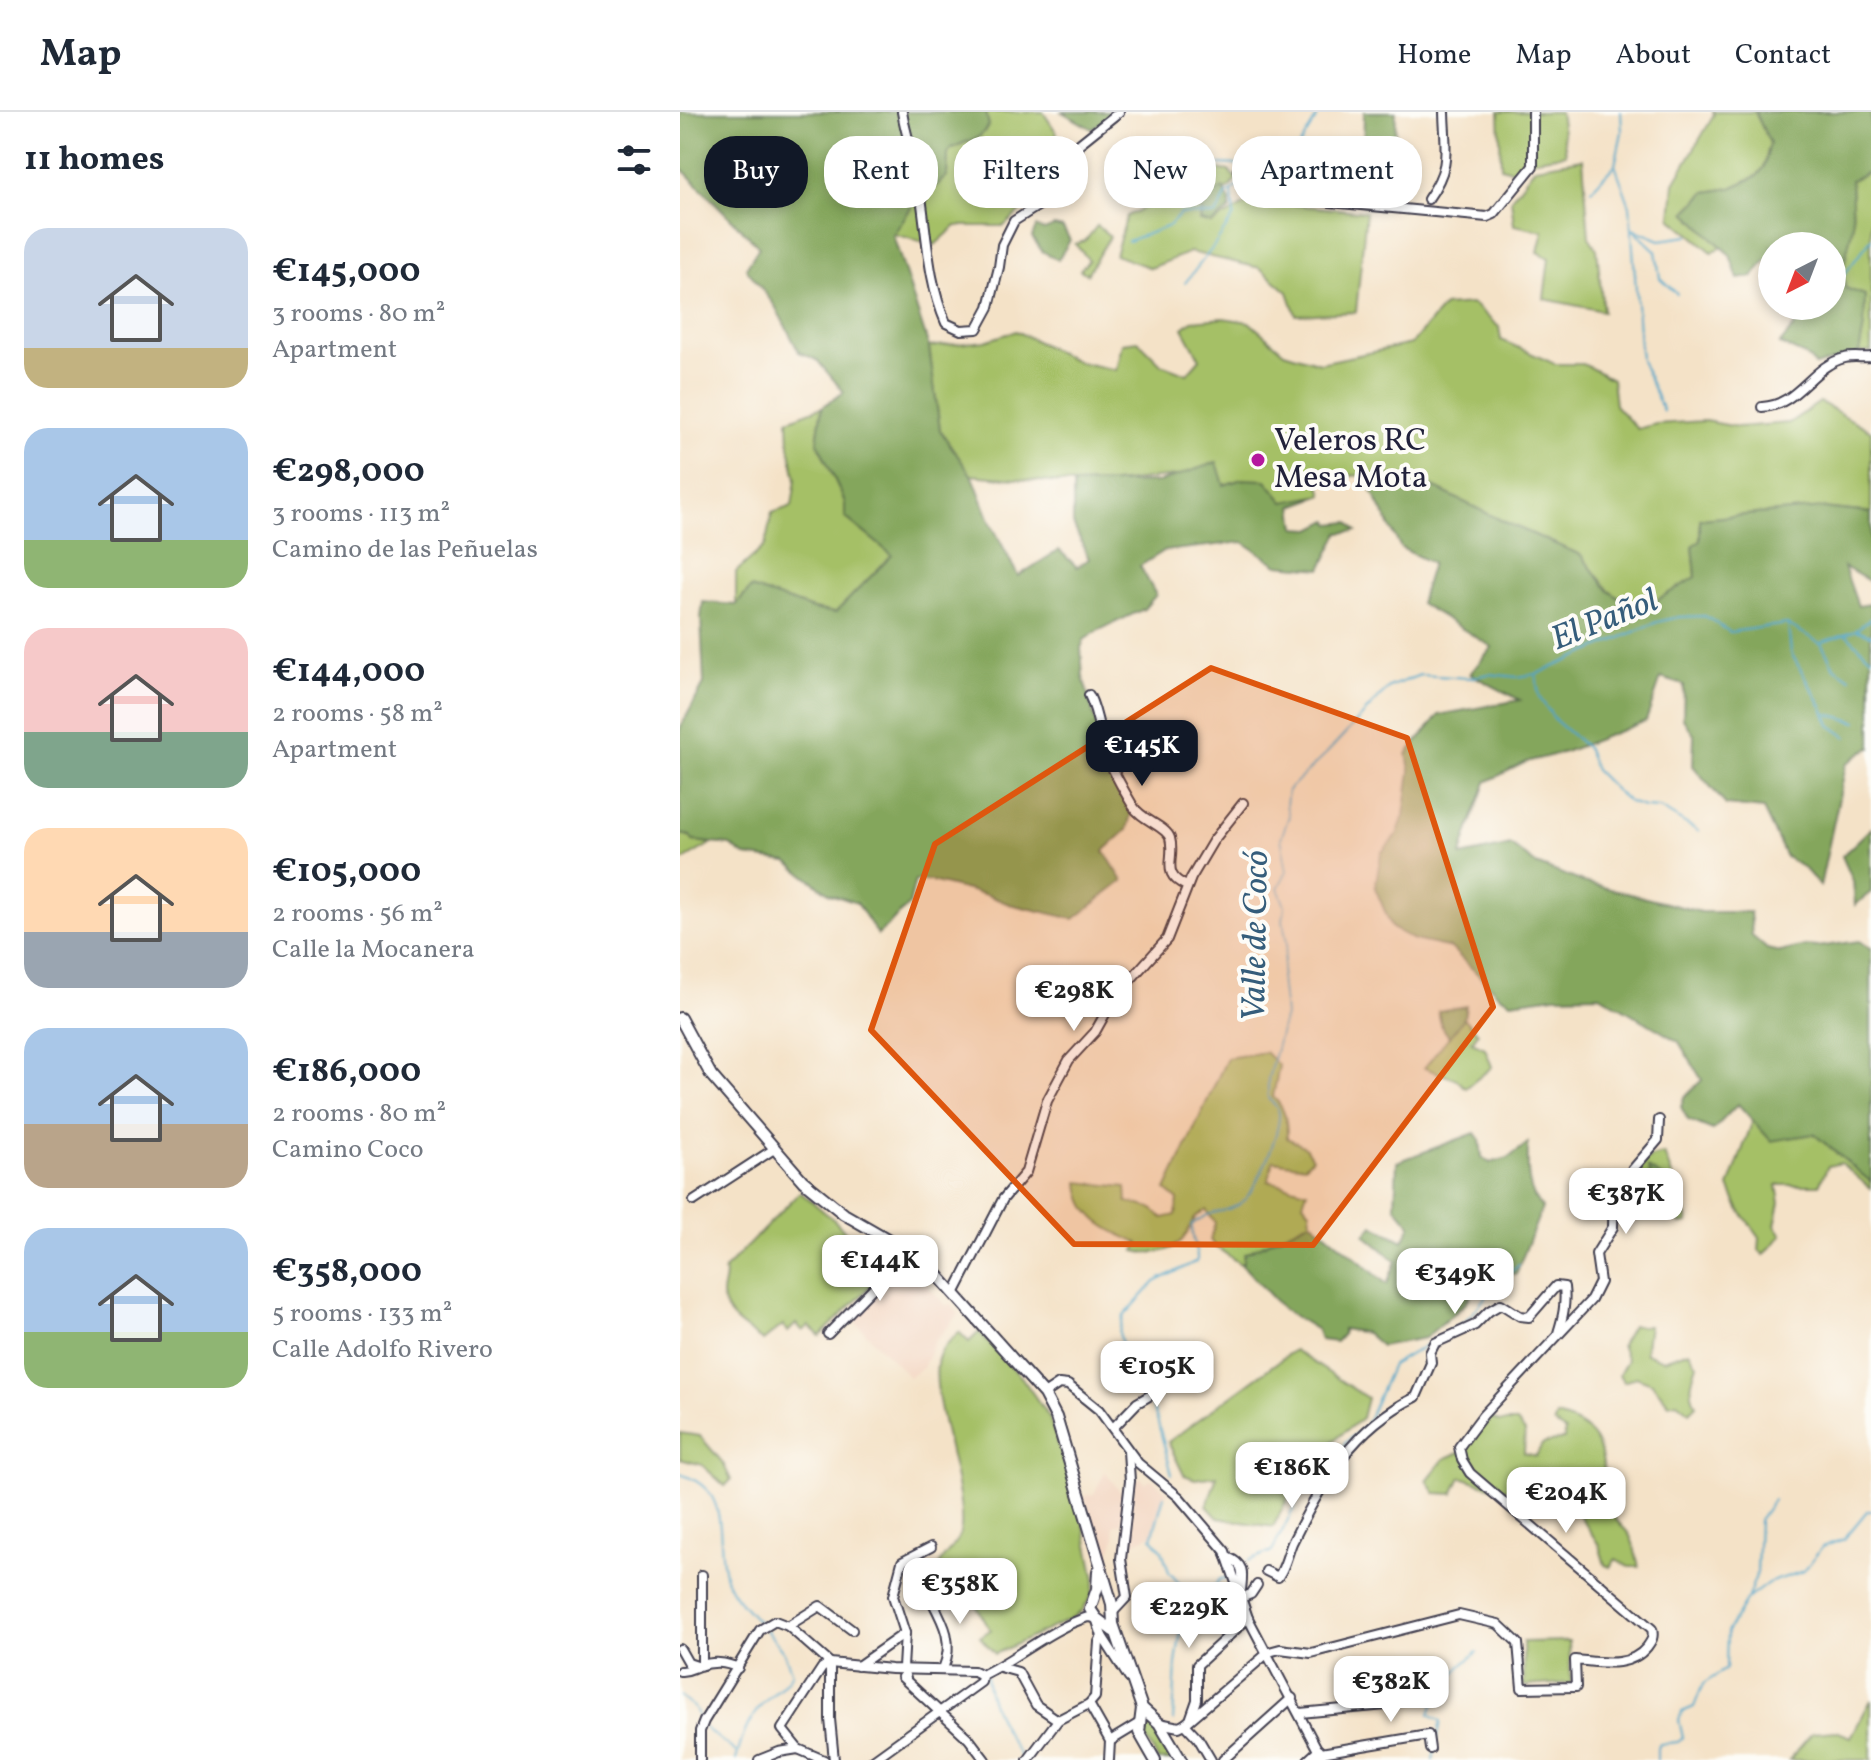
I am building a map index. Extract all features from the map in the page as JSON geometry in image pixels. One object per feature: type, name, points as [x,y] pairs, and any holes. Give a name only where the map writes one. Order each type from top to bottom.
[{"type":"main road","points":[[680,1018],[711,1075],[819,1196],[924,1260],[1044,1394],[1056,1417],[1112,1604],[1117,1636],[1142,1708],[1156,1721],[1181,1760]]},
{"type":"main road","points":[[1097,1556],[1099,1573],[1091,1613],[1117,1636]]},
{"type":"main road","points":[[1093,1601],[1101,1597],[1110,1600]]},
{"type":"main road","points":[[1098,1618],[1109,1617],[1112,1613]]},
{"type":"main road","points":[[1142,1708],[1139,1732],[1155,1760]]},
{"type":"main road","points":[[1138,1724],[1145,1718],[1156,1721]]},
{"type":"street","points":[[902,112],[919,183],[940,310],[946,323],[961,330],[977,329],[984,320],[1002,245],[1014,221],[1063,190],[1079,144],[1119,112]]},
{"type":"street","points":[[1428,199],[1441,181],[1445,169],[1444,112]]},
{"type":"street","points":[[1393,208],[1487,217],[1494,214],[1533,166],[1533,112]]},
{"type":"street","points":[[1762,407],[1777,407],[1842,358],[1871,357]]},
{"type":"street","points":[[1089,695],[1096,709],[1101,738],[1130,801],[1142,818],[1166,831],[1171,839],[1172,875],[1177,882],[1187,886]]},
{"type":"street","points":[[955,1292],[1003,1199],[1026,1172],[1047,1101],[1069,1060],[1095,1032],[1114,998],[1167,939],[1187,886],[1213,841],[1243,803]]},
{"type":"street","points":[[1182,1724],[1269,1652],[1280,1649],[1311,1653],[1459,1615],[1498,1624],[1518,1643],[1522,1688],[1576,1687],[1575,1660],[1620,1663],[1632,1659],[1650,1643],[1652,1629],[1470,1473],[1459,1447],[1483,1415],[1591,1300],[1600,1282],[1596,1254],[1613,1227],[1614,1191],[1658,1140],[1659,1120]]},
{"type":"street","points":[[694,1201],[774,1149]]},
{"type":"street","points":[[828,1334],[910,1250]]},
{"type":"street","points":[[1266,1571],[1278,1577],[1329,1472],[1344,1452],[1391,1409],[1416,1397],[1431,1363],[1430,1353],[1435,1343],[1475,1325],[1501,1304],[1520,1316],[1529,1317],[1556,1286],[1564,1287],[1565,1308],[1558,1334]]},
{"type":"street","points":[[1113,1428],[1137,1403],[1156,1392],[1175,1365]]},
{"type":"street","points":[[1044,1394],[1059,1384],[1068,1385],[1099,1410],[1138,1463],[1179,1497],[1227,1557],[1241,1565],[1241,1596],[1248,1618],[1269,1652],[1321,1754]]},
{"type":"street","points":[[1112,1613],[1127,1597],[1121,1559],[1130,1481],[1128,1451]]},
{"type":"street","points":[[906,1679],[903,1668],[905,1633],[893,1596],[895,1583],[902,1562],[931,1547]]},
{"type":"street","points":[[700,1666],[702,1575]]},
{"type":"street","points":[[924,1585],[950,1644],[943,1669]]},
{"type":"street","points":[[1241,1596],[1251,1594],[1257,1585]]},
{"type":"street","points":[[1080,1619],[1093,1601]]},
{"type":"street","points":[[788,1626],[820,1606],[852,1630]]},
{"type":"street","points":[[982,1675],[1080,1619],[1098,1618],[1102,1636],[1135,1687]]},
{"type":"street","points":[[1172,1744],[1197,1700],[1197,1665],[1248,1618]]},
{"type":"street","points":[[700,1760],[700,1731],[704,1721],[763,1628],[775,1621],[788,1626],[830,1663],[891,1669],[974,1671],[982,1675]]},
{"type":"street","points":[[858,1666],[891,1646],[905,1633]]},
{"type":"street","points":[[1028,1760],[1058,1720],[1089,1704],[1097,1691],[1099,1642],[1102,1636]]},
{"type":"street","points":[[680,1649],[688,1663],[700,1666]]},
{"type":"street","points":[[680,1671],[723,1662],[738,1668]]},
{"type":"street","points":[[824,1760],[798,1749],[782,1729],[822,1668],[830,1663]]},
{"type":"street","points":[[830,1663],[834,1760]]},
{"type":"street","points":[[999,1667],[1018,1672],[1036,1705],[1058,1720]]},
{"type":"street","points":[[891,1669],[906,1679],[969,1739],[985,1760]]},
{"type":"street","points":[[873,1760],[981,1682],[982,1675]]},
{"type":"street","points":[[1223,1760],[1292,1698]]},
{"type":"street","points":[[1089,1704],[1110,1741],[1109,1760]]},
{"type":"street","points":[[1300,1713],[1386,1705]]},
{"type":"street","points":[[1156,1721],[1182,1724],[1198,1738],[1211,1760]]},
{"type":"street","points":[[1110,1741],[1138,1724]]},
{"type":"street","points":[[1308,1760],[1321,1754],[1428,1735],[1430,1749]]},
{"type":"street","points":[[759,1760],[798,1749]]},
{"type":"highlighted area","points":[[1211,668],[1407,738],[1493,1007],[1313,1245],[1074,1244],[871,1030],[935,844]]},
{"type":"shaded area","points":[[901,1269],[922,1285],[925,1283],[946,1306],[950,1304],[959,1314],[934,1342],[923,1368],[909,1377],[851,1318]]},
{"type":"shaded area","points":[[1105,1471],[1124,1497],[1122,1523],[1113,1526],[1115,1538],[1108,1557],[1102,1557],[1084,1496],[1094,1494]]},
{"type":"shaded area","points":[[1140,1477],[1145,1483],[1151,1479],[1168,1492],[1162,1497],[1151,1535],[1127,1546],[1135,1480]]},
{"type":"green space","points":[[680,112],[986,112],[989,126],[980,136],[954,136],[954,147],[948,153],[947,176],[938,184],[938,136],[824,136],[824,208],[911,208],[893,235],[929,347],[940,430],[974,479],[991,523],[1018,576],[1059,550],[1077,567],[1089,559],[1073,524],[1073,484],[1159,482],[1217,462],[1224,485],[1242,479],[1266,480],[1284,502],[1323,495],[1293,506],[1296,528],[1312,529],[1329,520],[1331,524],[1349,522],[1357,531],[1339,533],[1321,569],[1278,565],[1243,542],[1164,551],[1140,566],[1156,595],[1144,609],[1084,640],[1081,648],[1083,677],[1113,777],[1131,813],[1127,830],[1104,851],[1123,881],[1074,919],[931,881],[915,880],[909,905],[878,935],[857,903],[830,894],[787,862],[745,856],[730,845],[693,841],[690,836],[680,834],[680,728],[704,684],[703,602],[736,605],[751,588],[813,609],[835,613],[892,555],[845,517],[845,502],[817,441],[822,407],[844,392],[817,360],[799,352],[775,306],[746,268],[759,247],[720,208],[808,208],[808,136],[704,136],[704,191],[680,167]]},
{"type":"green space","points":[[986,112],[1043,112],[1057,133],[1056,136],[980,136],[989,126]]},
{"type":"green space","points":[[1062,112],[1108,112],[1110,116],[1092,129]]},
{"type":"green space","points":[[1364,112],[1396,112],[1395,136],[1363,136]]},
{"type":"green space","points":[[1499,112],[1560,112],[1566,154],[1528,161],[1518,172],[1501,167]]},
{"type":"green space","points":[[1713,112],[1755,112],[1770,143],[1764,167],[1757,176],[1731,188],[1706,192],[1686,212],[1722,247],[1712,252],[1671,218],[1674,183]]},
{"type":"green space","points":[[1755,112],[1871,112],[1871,171],[1851,180],[1853,225],[1846,256],[1846,232],[1758,232],[1758,270],[1753,277],[1738,279],[1730,255],[1686,212],[1706,192],[1731,188],[1757,176],[1764,167],[1770,143]]},
{"type":"green space","points":[[952,148],[954,208],[1024,208],[1004,226],[956,226],[935,245],[893,234],[911,208],[938,208],[938,181],[947,176],[948,153]]},
{"type":"green space","points":[[1583,159],[1589,237],[1597,249],[1603,311],[1544,299],[1549,258],[1538,252],[1543,231],[1514,225],[1511,199],[1535,167]]},
{"type":"green space","points":[[1216,169],[1232,174],[1229,188],[1216,194]]},
{"type":"green space","points":[[1871,171],[1871,352],[1859,353],[1865,296],[1846,288],[1846,256],[1853,225],[1851,179]]},
{"type":"green space","points":[[1223,188],[1230,201],[1230,209],[1212,224],[1200,221],[1202,208],[1216,208],[1216,192]]},
{"type":"green space","points":[[1144,208],[1202,208],[1200,220],[1212,224],[1239,208],[1324,208],[1366,212],[1356,312],[1296,315],[1288,292],[1260,268],[1190,252],[1151,268],[1115,255],[1127,216]]},
{"type":"green space","points":[[1054,226],[1063,228],[1070,240],[1058,260],[1042,251],[1032,237],[1036,227],[1044,230]]},
{"type":"green space","points":[[1097,226],[1110,236],[1087,274],[1080,270],[1089,260],[1075,244],[1085,241]]},
{"type":"green space","points":[[1846,288],[1865,295],[1859,353],[1816,366],[1805,355],[1780,344],[1798,322],[1846,320]]},
{"type":"green space","points":[[1473,304],[1499,327],[1501,340],[1555,364],[1583,364],[1612,379],[1615,405],[1637,429],[1656,424],[1705,421],[1738,427],[1789,423],[1820,402],[1871,431],[1871,513],[1823,508],[1700,541],[1693,546],[1696,577],[1638,611],[1609,591],[1581,555],[1507,523],[1364,475],[1318,478],[1323,495],[1284,503],[1242,479],[1224,485],[1184,475],[1074,484],[969,475],[940,430],[929,347],[985,341],[1016,331],[1078,362],[1116,370],[1122,343],[1138,341],[1161,364],[1187,374],[1200,359],[1183,328],[1192,321],[1223,318],[1249,322],[1284,352],[1320,363],[1411,344],[1444,306]]},
{"type":"green space","points":[[822,407],[817,441],[845,502],[845,517],[892,555],[835,613],[736,605],[736,572],[765,546],[772,513],[792,506],[796,479],[789,446],[788,420]]},
{"type":"green space","points":[[1364,475],[1411,476],[1581,555],[1609,591],[1638,611],[1696,577],[1693,545],[1700,541],[1700,519],[1823,508],[1871,513],[1871,582],[1844,567],[1858,606],[1871,604],[1871,748],[1846,765],[1820,886],[1804,868],[1786,857],[1763,809],[1726,805],[1693,766],[1694,735],[1683,719],[1684,685],[1661,678],[1646,721],[1565,752],[1526,762],[1486,782],[1461,856],[1511,845],[1536,864],[1583,882],[1701,912],[1750,912],[1752,936],[1767,949],[1780,952],[1805,946],[1859,941],[1871,948],[1871,1182],[1814,1134],[1771,1141],[1738,1104],[1713,1130],[1688,1120],[1681,1107],[1684,1097],[1702,1080],[1679,1042],[1600,995],[1555,996],[1511,1002],[1500,996],[1451,948],[1414,940],[1392,928],[1375,888],[1381,853],[1397,835],[1404,815],[1410,771],[1407,754],[1439,715],[1520,700],[1470,674],[1492,647],[1420,603],[1432,563],[1401,548]]},
{"type":"green space","points":[[1871,828],[1871,892],[1855,905],[1853,881],[1842,856]]},
{"type":"green space","points":[[680,834],[690,836],[693,841],[712,843],[680,862]]},
{"type":"green space","points":[[1466,1006],[1464,1018],[1449,1037],[1441,1025],[1438,1011]]},
{"type":"green space","points":[[1464,1018],[1478,1033],[1472,1042],[1485,1048],[1492,1067],[1466,1088],[1456,1079],[1424,1068]]},
{"type":"green space","points":[[1265,1052],[1279,1066],[1273,1097],[1285,1116],[1287,1138],[1305,1147],[1312,1158],[1305,1166],[1273,1161],[1268,1181],[1307,1191],[1303,1203],[1310,1211],[1311,1221],[1245,1254],[1242,1265],[1210,1240],[1215,1223],[1206,1210],[1196,1217],[1178,1244],[1154,1253],[1135,1251],[1139,1243],[1098,1222],[1085,1205],[1079,1182],[1126,1187],[1127,1202],[1151,1208],[1163,1218],[1176,1215],[1178,1200],[1166,1190],[1227,1058]]},
{"type":"green space","points":[[1753,1120],[1771,1140],[1814,1134],[1871,1182],[1871,1189],[1841,1163],[1828,1166],[1819,1185],[1777,1185],[1780,1203],[1775,1225],[1782,1235],[1764,1255],[1759,1250],[1760,1238],[1739,1209],[1729,1187]]},
{"type":"green space","points":[[1475,1133],[1480,1140],[1482,1157],[1490,1163],[1508,1158],[1528,1143],[1530,1186],[1542,1208],[1516,1274],[1495,1272],[1480,1280],[1466,1303],[1425,1338],[1381,1346],[1366,1333],[1343,1329],[1336,1342],[1320,1340],[1317,1330],[1283,1309],[1242,1265],[1244,1254],[1311,1221],[1387,1284],[1396,1261],[1365,1235],[1373,1225],[1403,1241],[1411,1225],[1395,1206],[1397,1162]]},
{"type":"green space","points":[[1664,1154],[1688,1223],[1681,1224],[1658,1207],[1641,1188],[1639,1180],[1643,1163]]},
{"type":"green space","points":[[1648,1168],[1670,1182],[1672,1197],[1656,1186]]},
{"type":"green space","points":[[800,1192],[834,1220],[885,1272],[820,1336],[809,1326],[803,1331],[796,1324],[788,1332],[783,1325],[763,1341],[737,1322],[723,1303],[724,1270]]},
{"type":"green space","points":[[1632,1326],[1649,1326],[1645,1353],[1664,1360],[1689,1351],[1697,1365],[1691,1390],[1696,1405],[1689,1412],[1677,1402],[1669,1404],[1652,1383],[1636,1377],[1624,1382],[1619,1375],[1627,1360],[1621,1345]]},
{"type":"green space","points":[[959,1332],[969,1342],[979,1332],[1022,1378],[1049,1417],[1082,1515],[1095,1579],[1092,1595],[1082,1611],[1073,1618],[995,1654],[980,1637],[990,1630],[975,1603],[961,1607],[937,1571],[960,1535],[961,1528],[961,1509],[941,1413],[936,1371],[940,1353]]},
{"type":"green space","points":[[1294,1350],[1367,1398],[1362,1418],[1294,1472],[1291,1493],[1273,1527],[1218,1518],[1207,1506],[1217,1476],[1195,1479],[1184,1475],[1168,1442]]},
{"type":"green space","points":[[1488,1416],[1499,1422],[1517,1422],[1525,1432],[1524,1453],[1536,1456],[1542,1444],[1564,1439],[1565,1431],[1554,1423],[1556,1416],[1588,1431],[1601,1453],[1611,1511],[1630,1536],[1639,1567],[1629,1567],[1616,1559],[1610,1567],[1605,1565],[1599,1545],[1567,1496],[1569,1484],[1556,1473],[1547,1477],[1527,1476],[1518,1489],[1497,1489],[1461,1477],[1453,1494],[1435,1493],[1427,1480],[1444,1459],[1465,1450],[1476,1428]]},
{"type":"green space","points":[[680,1433],[700,1436],[723,1463],[731,1480],[725,1486],[702,1465],[680,1459]]},
{"type":"green space","points":[[1569,1641],[1571,1683],[1524,1686],[1523,1642]]},
{"type":"green space","points":[[1871,1700],[1871,1760],[1789,1760],[1812,1733],[1836,1731],[1851,1737]]},
{"type":"green space","points":[[1145,1721],[1155,1722],[1178,1760],[1158,1760],[1142,1731]]},
{"type":"waterway","points":[[1305,136],[1320,112]]},
{"type":"waterway","points":[[1621,112],[1622,132],[1615,165],[1630,206],[1641,360],[1663,411]]},
{"type":"waterway","points":[[1216,164],[1232,165]]},
{"type":"waterway","points":[[1591,190],[1615,165]]},
{"type":"waterway","points":[[1128,241],[1169,226],[1180,214],[1216,215],[1232,190]]},
{"type":"waterway","points":[[1185,283],[1234,216],[1233,208]]},
{"type":"waterway","points":[[1633,229],[1656,251],[1660,278],[1677,294]]},
{"type":"waterway","points":[[1636,230],[1660,240],[1688,236]]},
{"type":"waterway","points":[[1846,272],[1871,239]]},
{"type":"waterway","name":"El Pañol","points":[[1537,674],[1657,622],[1679,617],[1705,616],[1730,632],[1787,624],[1820,643],[1856,630],[1871,635]]},
{"type":"waterway","points":[[1856,630],[1871,618]]},
{"type":"waterway","points":[[1788,625],[1791,653],[1830,725],[1847,737]]},
{"type":"waterway","points":[[1846,634],[1871,658]]},
{"type":"waterway","points":[[1821,643],[1834,667],[1850,678]]},
{"type":"waterway","name":"Valle de Cocó","points":[[1146,1392],[1134,1360],[1121,1341],[1119,1332],[1124,1316],[1155,1282],[1197,1261],[1192,1225],[1245,1199],[1266,1163],[1279,1122],[1276,1106],[1268,1098],[1268,1079],[1285,1015],[1281,978],[1287,943],[1283,920],[1285,906],[1278,888],[1287,871],[1281,838],[1289,816],[1286,805],[1288,790],[1389,687],[1420,675],[1470,678],[1489,674],[1517,677],[1536,674],[1539,697],[1556,721],[1586,747],[1595,770],[1615,790],[1629,802],[1660,808],[1698,831]]},
{"type":"waterway","points":[[1828,714],[1857,722]]},
{"type":"waterway","points":[[1248,1561],[1272,1551],[1295,1506],[1296,1496],[1366,1425],[1392,1365],[1465,1321],[1495,1285],[1519,1265]]},
{"type":"waterway","name":"Valle de Cocó","points":[[1149,1398],[1172,1474]]},
{"type":"waterway","points":[[680,1474],[696,1481],[708,1491],[714,1502],[727,1582],[761,1625]]},
{"type":"waterway","name":"Valle de Cocó","points":[[1164,1496],[1152,1538],[1162,1550],[1169,1572],[1180,1584],[1184,1607],[1176,1664],[1173,1721]]},
{"type":"waterway","points":[[1748,1597],[1757,1573],[1759,1520],[1773,1500]]},
{"type":"waterway","points":[[1657,1760],[1660,1744],[1678,1742],[1683,1738],[1679,1720],[1682,1712],[1694,1707],[1703,1684],[1726,1669],[1727,1632],[1747,1599],[1768,1583],[1804,1571],[1822,1547],[1844,1539],[1867,1511],[1871,1511]]},
{"type":"waterway","points":[[1184,1607],[1199,1604],[1220,1579],[1230,1577]]},
{"type":"waterway","points":[[736,1760],[752,1718],[792,1673],[784,1652],[766,1630]]},
{"type":"waterway","points":[[1433,1760],[1441,1721],[1430,1714],[1433,1704],[1448,1680],[1477,1652]]},
{"type":"waterway","points":[[986,1676],[994,1709],[1022,1759]]},
{"type":"waterway","points":[[680,1696],[695,1708],[700,1721]]},
{"type":"waterway","points":[[705,1728],[736,1752]]},
{"type":"place","name":"Veleros RC Mesa Mota","points":[[1258,460]]}]
